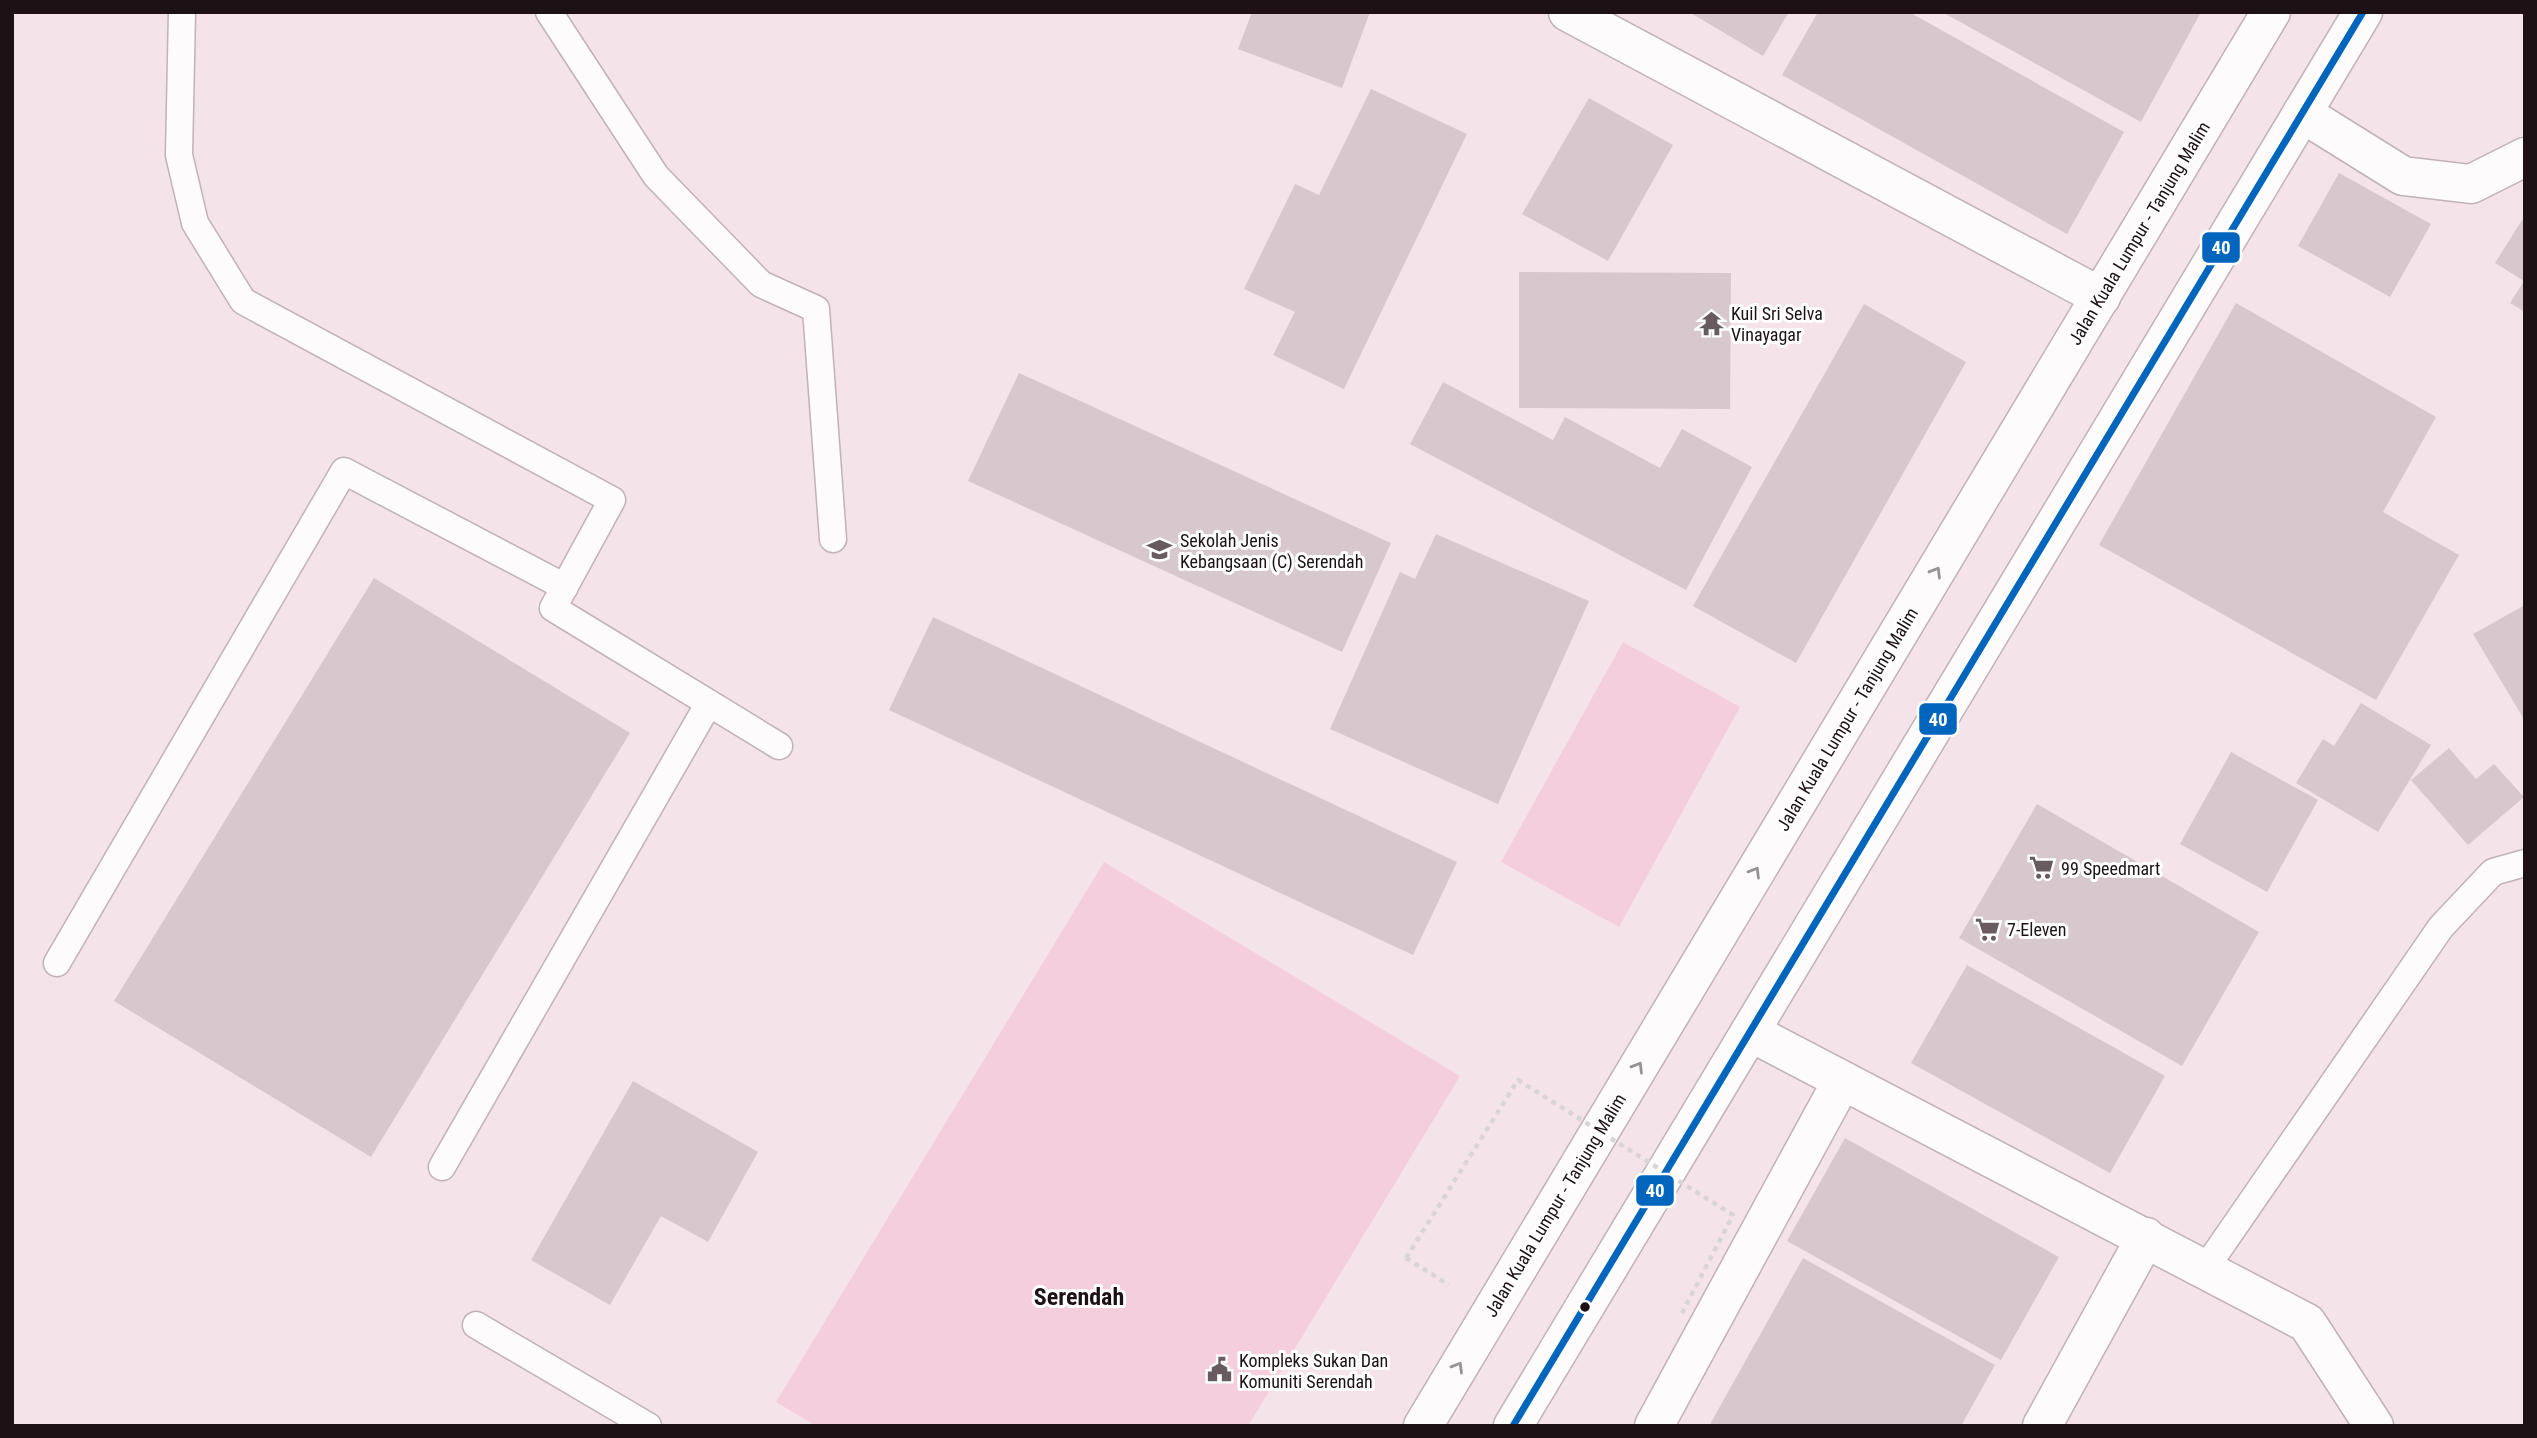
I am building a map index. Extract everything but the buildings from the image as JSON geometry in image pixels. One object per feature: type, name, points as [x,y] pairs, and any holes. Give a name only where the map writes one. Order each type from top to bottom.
[{"type":"main road","points":[[1568,12],[2101,297]]},
{"type":"main road","name":"Jalan Kuala Lumpur - Tanjung Malim","points":[[1423,1426],[2271,12]]},
{"type":"main road","points":[[1513,1426],[2363,12]]},
{"type":"main road","points":[[2302,113],[2403,176],[2471,184],[2525,157]]},
{"type":"main road","points":[[1750,1032],[2307,1323],[2374,1426]]},
{"type":"main road","points":[[1654,1426],[1842,1081]]},
{"type":"main road","points":[[2042,1426],[2146,1237]]},
{"type":"lane","points":[[182,12],[178,155],[195,223],[243,301],[612,500],[553,608],[779,746]]},
{"type":"lane","points":[[549,12],[656,176],[761,284],[816,309],[833,539]]},
{"type":"lane","points":[[57,963],[344,471],[565,587]]},
{"type":"lane","points":[[442,1167],[709,703]]},
{"type":"lane","points":[[2205,1269],[2441,927],[2493,872],[2525,863]]},
{"type":"lane","points":[[476,1325],[648,1426]]},
{"type":"path","points":[[1406,1258],[1518,1080],[1733,1215],[1682,1313]]},
{"type":"shaded area","points":[[1623,642],[1740,707],[1619,927],[1501,862]]},
{"type":"shaded area","points":[[1104,862],[1460,1076],[1248,1426],[816,1426],[776,1402]]},
{"type":"transit line","name":"40","points":[[1513,1426],[2363,12]]},
{"type":"place","name":"Kuil Sri Selva Vinayagar","points":[[1711,323]]},
{"type":"place","name":"Sekolah Jenis Kebangsaan (C) Serendah","points":[[1160,550]]},
{"type":"place","name":"99 Speedmart","points":[[2041,868]]},
{"type":"place","name":"7-Eleven","points":[[1987,929]]},
{"type":"place","name":"Kompleks Sukan Dan Komuniti Serendah","points":[[1219,1370]]},
{"type":"district","name":"Serendah","points":[[1079,1297]]}]
